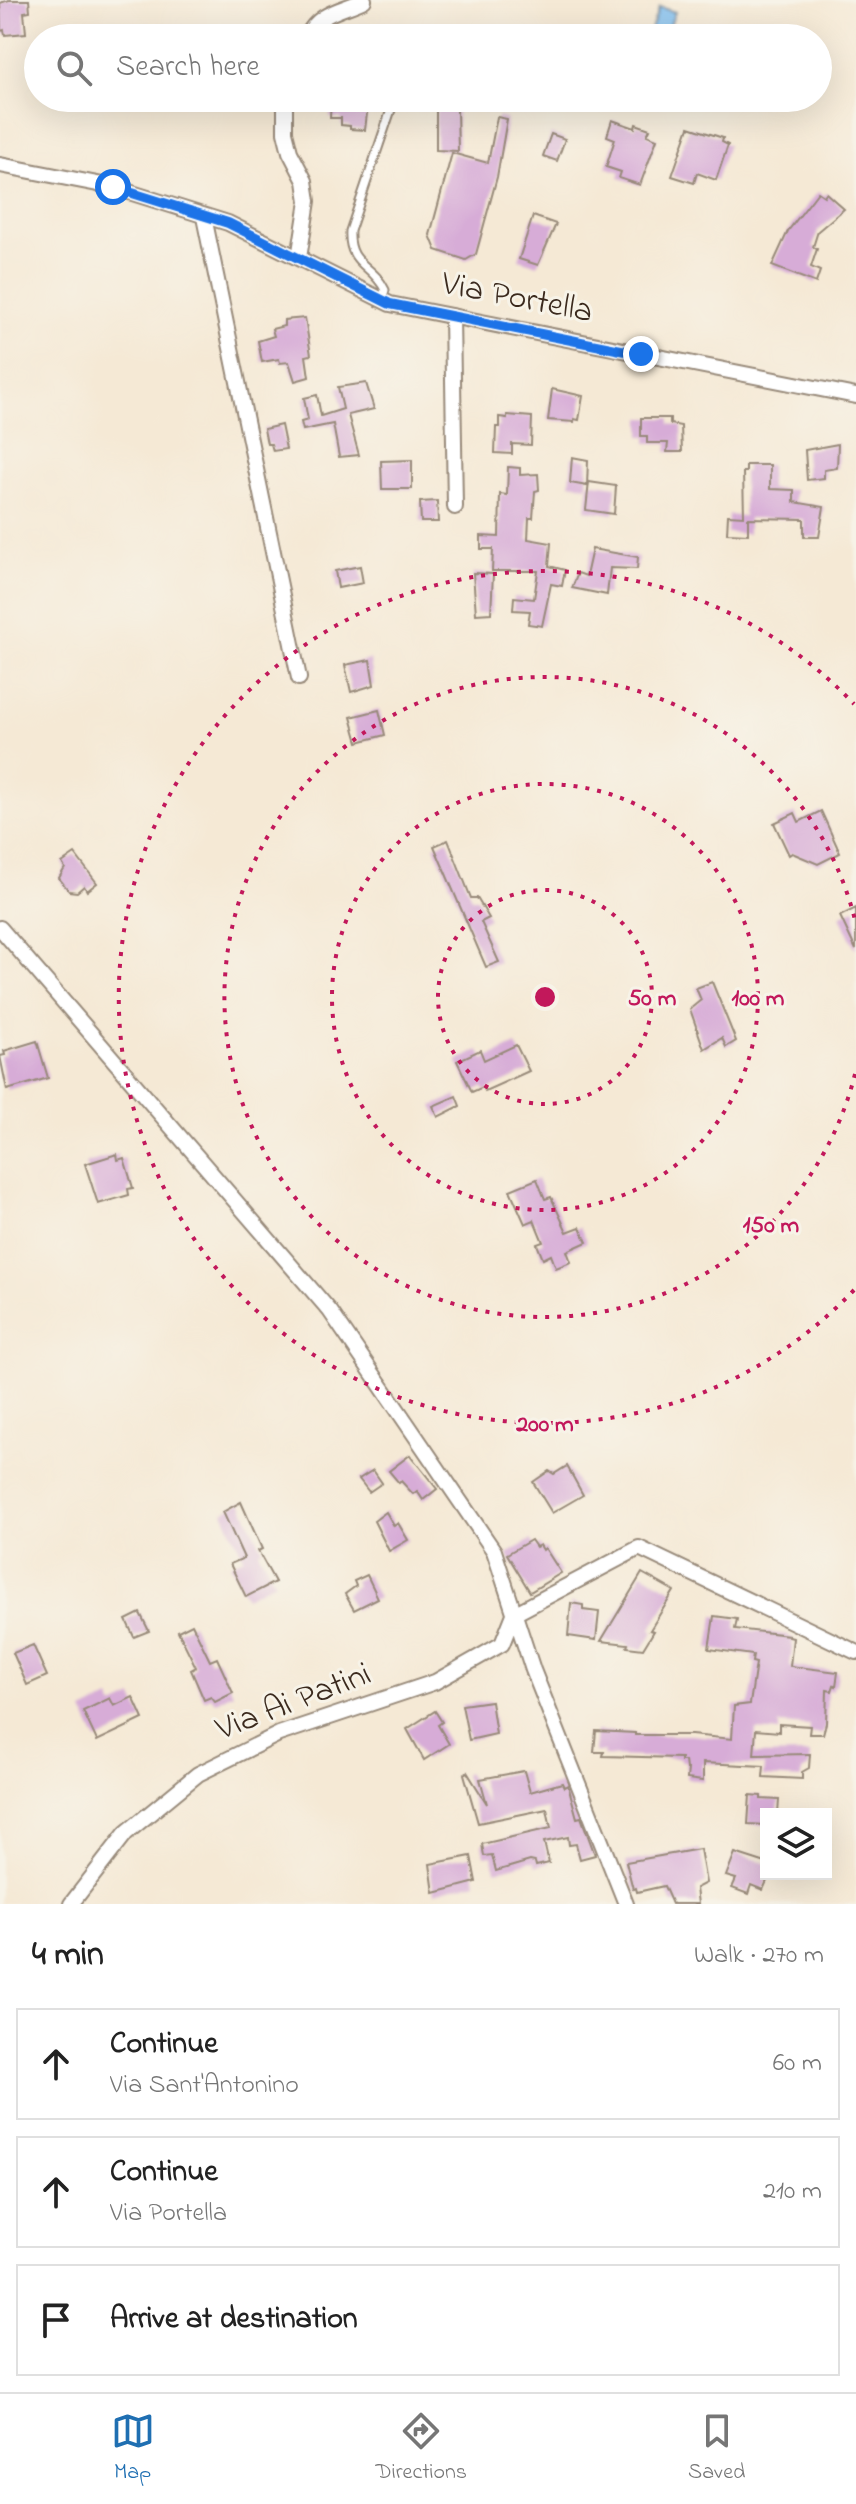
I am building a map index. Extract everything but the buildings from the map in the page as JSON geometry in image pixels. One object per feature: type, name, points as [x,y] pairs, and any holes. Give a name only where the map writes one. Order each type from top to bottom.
[{"type":"street","points":[[317,24],[331,11],[364,0]]},
{"type":"street","points":[[285,112],[285,132],[290,152],[305,181],[308,201],[299,258]]},
{"type":"street","name":"Via Portella","points":[[0,165],[113,187],[228,223],[390,304],[856,396]]},
{"type":"street","points":[[204,217],[299,678]]},
{"type":"street","points":[[452,316],[455,507]]},
{"type":"street","points":[[0,928],[330,1311],[494,1551],[533,1670],[626,1904]]},
{"type":"street","points":[[514,1614],[639,1548],[856,1652]]},
{"type":"street","name":"Via Ai Patini","points":[[71,1904],[126,1833],[198,1774],[279,1734],[435,1682],[502,1644],[514,1614]]},
{"type":"lane","points":[[382,300],[385,290],[379,278],[354,256],[349,246],[350,231],[390,112]]},
{"type":"water","points":[[659,7],[675,12],[670,24],[653,24]]},
{"type":"route","points":[[113,187],[228,223],[390,304],[641,354]]}]
